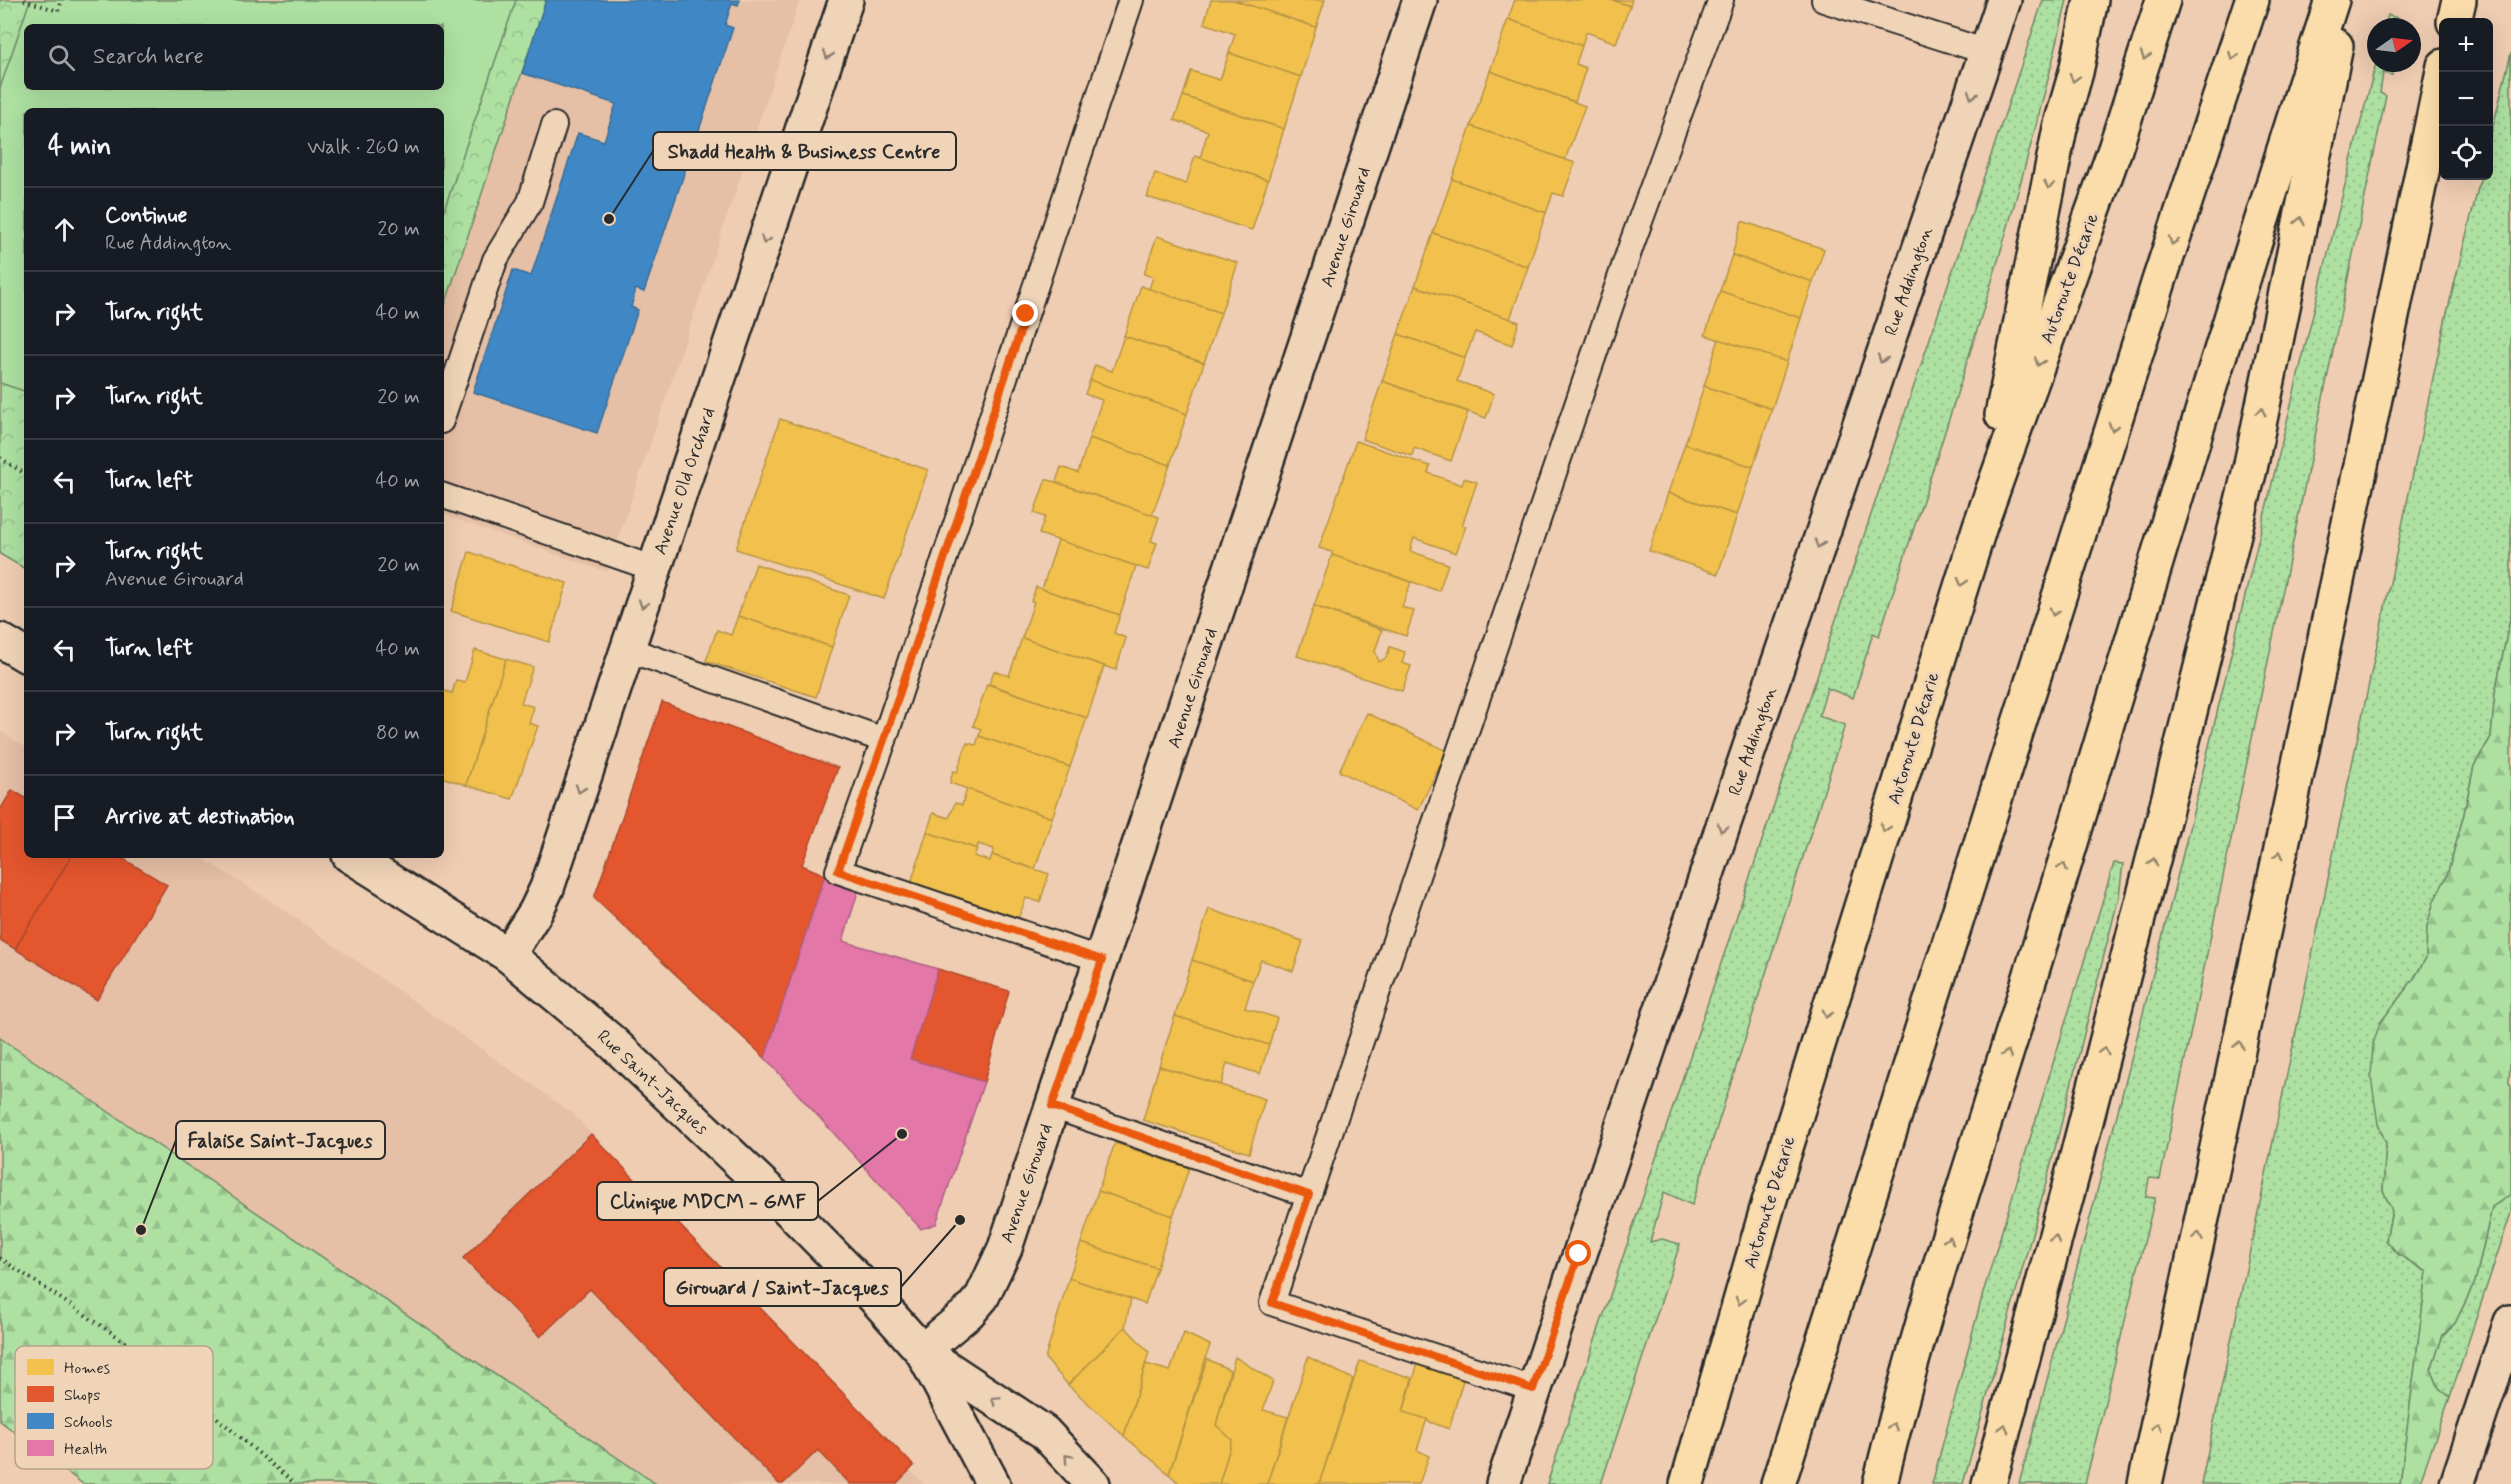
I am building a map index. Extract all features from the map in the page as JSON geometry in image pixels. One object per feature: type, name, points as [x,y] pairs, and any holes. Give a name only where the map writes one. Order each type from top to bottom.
[{"type":"highway","points":[[1980,526],[2060,128],[2076,72],[2091,0]]},
{"type":"highway","name":"Autoroute Décarie","points":[[1687,1484],[1769,1202],[1980,526],[2115,149],[2163,0]]},
{"type":"highway","points":[[1778,1484],[2159,281],[2252,0]]},
{"type":"highway","points":[[1880,1484],[1926,1313],[1988,1117],[2173,502],[2332,0]]},
{"type":"highway","points":[[1989,1484],[2073,1172],[2250,469],[2345,0]]},
{"type":"highway","points":[[2455,18],[2459,0]]},
{"type":"highway","points":[[2145,1484],[2290,807],[2443,72]]},
{"type":"street","name":"Avenue Old Orchard","points":[[508,955],[536,911],[547,888],[846,0]]},
{"type":"street","name":"Avenue Girouard","points":[[922,1351],[969,1312],[982,1297],[1005,1248],[1420,0]]},
{"type":"street","name":"Rue Addington","points":[[1503,1484],[1533,1389],[2004,0]]},
{"type":"street","points":[[0,639],[24,654]]},
{"type":"street","name":"Rue Saint-Jacques","points":[[354,858],[508,955],[595,1028],[686,1112],[864,1286],[922,1351],[993,1484]]},
{"type":"street","points":[[2457,1484],[2505,1362],[2511,1322]]},
{"type":"street","name":"Rue Saint-Jacques","points":[[922,1351],[1044,1432],[1093,1484]]},
{"type":"lane","points":[[1102,960],[838,871],[884,740],[1131,0]]},
{"type":"lane","points":[[1533,1389],[1272,1303],[1632,243],[1721,0]]},
{"type":"lane","points":[[1824,0],[1987,52]]},
{"type":"lane","points":[[444,412],[495,260],[530,202],[554,124]]},
{"type":"lane","points":[[444,496],[655,569]]},
{"type":"lane","points":[[627,649],[884,740]]},
{"type":"lane","points":[[1052,1106],[1309,1195]]},
{"type":"path","points":[[24,0],[58,11],[62,0]]},
{"type":"path","points":[[0,458],[24,472]]},
{"type":"path","points":[[0,1258],[132,1346]]},
{"type":"path","points":[[213,1414],[295,1484]]},
{"type":"shaded area","points":[[546,0],[800,0],[607,572],[444,515],[444,308]]},
{"type":"shaded area","points":[[0,731],[24,746],[24,858],[202,858],[277,905],[572,1113],[858,1419],[924,1484],[656,1484],[0,1038]]},
{"type":"green space","points":[[0,0],[546,0],[444,308],[444,108],[24,108],[24,568],[0,554]]},
{"type":"green space","points":[[30,0],[516,0],[444,210],[444,108],[24,108],[24,391],[0,383],[0,88]]},
{"type":"green space","points":[[2043,0],[2067,0],[2048,81],[2004,241],[1879,636],[1873,633],[1853,698],[1827,688],[1819,716],[1845,725],[1692,1205],[1664,1192],[1650,1242],[1662,1239],[1680,1244],[1601,1484],[1547,1484]]},
{"type":"green space","points":[[2511,53],[2511,614],[2495,693],[2491,737],[2474,766],[2447,876],[2434,901],[2427,927],[2426,958],[2415,977],[2380,1023],[2378,1124],[2386,1143],[2383,1190],[2392,1210],[2386,1240],[2398,1254],[2427,1272],[2400,1484],[2201,1484],[2445,321],[2480,180],[2493,180],[2493,127]]},
{"type":"green space","points":[[2374,72],[2393,72],[2392,75],[2383,73],[2380,93],[2386,96],[2160,1179],[2149,1178],[2146,1197],[2155,1198],[2085,1484],[2019,1484],[2159,950]]},
{"type":"green space","points":[[2511,614],[2511,1044],[2509,1083],[2511,1086],[2511,1194],[2492,1207],[2475,1282],[2455,1323],[2443,1335],[2431,1369],[2439,1388],[2450,1397],[2419,1484],[2400,1484],[2427,1272],[2398,1254],[2386,1240],[2392,1211],[2383,1190],[2386,1143],[2378,1124],[2371,1077],[2373,1044],[2380,1023],[2415,977],[2426,958],[2427,927],[2434,901],[2447,876],[2474,766],[2491,737],[2495,693]]},
{"type":"green space","points":[[2114,863],[2123,864],[2119,896],[2049,1172],[1963,1484],[1932,1484],[1983,1293]]},
{"type":"green space","points":[[0,1038],[656,1484],[83,1484],[63,1469],[213,1469],[213,1346],[15,1346],[15,1432],[0,1421]]},
{"type":"green space","points":[[2511,1194],[2511,1213],[2450,1397],[2439,1388],[2431,1369],[2443,1335],[2455,1323],[2475,1282],[2492,1207]]},
{"type":"building: Homes","points":[[1211,0],[1234,0],[1316,27],[1301,77],[1229,53],[1235,34],[1204,23]]},
{"type":"building: Homes","points":[[1234,0],[1325,0],[1316,27]]},
{"type":"building: Homes","points":[[1515,0],[1613,0],[1630,6],[1616,43],[1586,32],[1582,46],[1508,19]]},
{"type":"building: Homes","points":[[1613,0],[1632,0],[1630,6]]},
{"type":"building: Homes","points":[[1508,19],[1582,46],[1576,64],[1586,68],[1575,102],[1490,71]]},
{"type":"building: Homes","points":[[1229,53],[1301,77],[1284,129],[1183,96],[1191,71],[1220,80]]},
{"type":"building: Homes","points":[[1490,71],[1585,106],[1565,160],[1471,126]]},
{"type":"building: Homes","points":[[1183,96],[1284,129],[1268,180],[1200,158],[1208,131],[1174,120]]},
{"type":"building: Homes","points":[[1471,126],[1575,163],[1563,196],[1553,193],[1546,213],[1452,179]]},
{"type":"building: Homes","points":[[1195,156],[1268,180],[1252,230],[1147,197],[1155,173],[1186,184]]},
{"type":"building: Homes","points":[[1452,179],[1546,213],[1528,267],[1433,233]]},
{"type":"building: Homes","points":[[1742,221],[1824,249],[1813,282],[1732,255]]},
{"type":"building: Homes","points":[[1433,233],[1528,267],[1510,319],[1415,286]]},
{"type":"building: Homes","points":[[1157,236],[1238,263],[1221,313],[1149,289],[1153,277],[1144,274]]},
{"type":"building: Homes","points":[[1732,255],[1813,282],[1801,318],[1720,291]]},
{"type":"building: Homes","points":[[1141,286],[1221,313],[1204,363],[1124,336]]},
{"type":"building: Homes","points":[[1415,286],[1519,322],[1512,345],[1475,332],[1465,358],[1398,334]]},
{"type":"building: Homes","points":[[1720,291],[1801,318],[1787,362],[1705,335]]},
{"type":"building: Homes","points":[[1398,334],[1465,358],[1457,381],[1494,394],[1486,418],[1382,381]]},
{"type":"building: Homes","points":[[1124,336],[1204,363],[1187,414],[1090,380],[1095,365],[1112,371]]},
{"type":"building: Homes","points":[[1719,339],[1787,362],[1772,409],[1704,386]]},
{"type":"building: Homes","points":[[1090,380],[1187,414],[1170,465],[1089,438],[1102,400],[1085,394]]},
{"type":"building: Homes","points":[[1382,381],[1468,412],[1451,461],[1414,448],[1412,456],[1362,439]]},
{"type":"building: Homes","points":[[1704,386],[1772,409],[1753,467],[1685,444]]},
{"type":"building: Homes","points":[[780,419],[928,470],[884,599],[736,549]]},
{"type":"building: Homes","points":[[1089,438],[1170,465],[1152,515],[1056,482],[1061,467],[1078,473]]},
{"type":"building: Homes","points":[[1356,441],[1430,466],[1428,473],[1462,485],[1464,478],[1477,482],[1462,526],[1466,526],[1456,553],[1414,538],[1410,551],[1448,564],[1439,591],[1332,555],[1332,552],[1319,548]]},
{"type":"building: Homes","points":[[1685,444],[1753,467],[1737,515],[1668,493]]},
{"type":"building: Homes","points":[[1046,479],[1159,517],[1151,541],[1157,543],[1148,570],[1039,534],[1045,517],[1034,513]]},
{"type":"building: Homes","points":[[1668,493],[1737,515],[1718,574],[1649,551]]},
{"type":"building: Homes","points":[[1058,540],[1136,566],[1120,615],[1042,589]]},
{"type":"building: Homes","points":[[469,552],[567,583],[549,642],[451,611]]},
{"type":"building: Homes","points":[[1332,555],[1411,582],[1402,607],[1414,611],[1406,636],[1314,606]]},
{"type":"building: Homes","points":[[756,564],[849,595],[832,647],[738,616]]},
{"type":"building: Homes","points":[[1036,587],[1120,615],[1114,633],[1126,638],[1116,670],[1022,638],[1034,602],[1031,601]]},
{"type":"building: Homes","points":[[1314,606],[1382,630],[1375,651],[1379,662],[1386,658],[1390,647],[1405,652],[1402,663],[1411,666],[1402,691],[1297,656]]},
{"type":"building: Homes","points":[[738,616],[832,647],[816,697],[706,661],[717,630],[731,635]]},
{"type":"building: Homes","points":[[1022,638],[1104,666],[1087,718],[989,684],[994,671],[1009,676]]},
{"type":"building: Homes","points":[[475,650],[506,659],[466,785],[444,778],[444,691],[452,693],[456,680],[465,682]]},
{"type":"building: Homes","points":[[506,659],[533,667],[521,703],[534,707],[529,723],[538,726],[512,799],[466,785]]},
{"type":"building: Homes","points":[[987,684],[1087,718],[1070,767],[979,736],[981,729],[973,726]]},
{"type":"building: Homes","points":[[1367,713],[1447,751],[1418,810],[1339,771]]},
{"type":"building: Homes","points":[[979,736],[1070,767],[1052,818],[950,783],[953,771],[957,772],[967,743],[976,745]]},
{"type":"building: Homes","points":[[967,789],[1052,818],[1035,869],[992,855],[994,849],[978,844],[977,849],[927,832],[933,813],[949,818],[955,803],[962,805]]},
{"type":"building: Homes","points":[[927,832],[977,849],[974,856],[990,861],[992,855],[1049,874],[1040,902],[1026,898],[1018,919],[911,883]]},
{"type":"building: Homes","points":[[1209,909],[1303,941],[1293,971],[1261,960],[1253,981],[1192,960]]},
{"type":"building: Homes","points":[[1192,960],[1253,981],[1245,1008],[1277,1018],[1269,1045],[1175,1016]]},
{"type":"building: Homes","points":[[1175,1016],[1269,1045],[1260,1074],[1227,1063],[1221,1085],[1159,1066]]},
{"type":"building: Homes","points":[[1159,1066],[1265,1099],[1249,1153],[1143,1120]]},
{"type":"building: Homes","points":[[1115,1143],[1189,1168],[1173,1216],[1098,1191]]},
{"type":"building: Homes","points":[[1098,1191],[1173,1216],[1157,1268],[1081,1243]]},
{"type":"building: Homes","points":[[1081,1243],[1157,1268],[1145,1304],[1069,1278]]},
{"type":"building: Homes","points":[[1069,1278],[1131,1299],[1125,1327],[1068,1385],[1045,1358]]},
{"type":"building: Homes","points":[[1125,1327],[1149,1352],[1124,1436],[1068,1385]]},
{"type":"building: Homes","points":[[1184,1333],[1210,1345],[1169,1474],[1124,1436],[1146,1364],[1170,1371]]},
{"type":"building: Homes","points":[[1235,1357],[1273,1381],[1263,1410],[1288,1417],[1267,1484],[1219,1484],[1232,1440],[1216,1425]]},
{"type":"building: Homes","points":[[1308,1357],[1353,1379],[1319,1484],[1267,1484]]},
{"type":"building: Homes","points":[[1207,1359],[1230,1370],[1216,1425],[1232,1440],[1219,1484],[1180,1484],[1169,1474]]},
{"type":"building: Homes","points":[[1419,1360],[1465,1373],[1449,1429],[1403,1412]]},
{"type":"building: Homes","points":[[1360,1361],[1412,1378],[1403,1412],[1427,1419],[1417,1450],[1429,1456],[1419,1484],[1319,1484]]},
{"type":"building: Shops","points":[[662,702],[838,768],[802,865],[825,875],[765,1058],[594,898]]},
{"type":"building: Shops","points":[[12,790],[24,797],[24,858],[70,858],[15,949],[0,940],[0,810]]},
{"type":"building: Shops","points":[[70,858],[122,858],[167,885],[97,1000],[15,949]]},
{"type":"building: Shops","points":[[938,969],[1009,991],[984,1082],[910,1059]]},
{"type":"building: Shops","points":[[591,1134],[914,1466],[896,1484],[850,1484],[818,1450],[783,1484],[779,1484],[590,1289],[540,1337],[463,1258]]},
{"type":"building: Schools","points":[[546,0],[740,0],[738,5],[732,3],[725,25],[733,28],[692,151],[684,148],[678,166],[686,168],[644,292],[636,289],[631,307],[638,310],[597,433],[473,392],[513,270],[531,276],[578,133],[604,141],[616,104],[522,73]]},
{"type":"building: Health","points":[[825,875],[860,885],[843,941],[938,969],[910,1059],[984,1082],[936,1224],[921,1229],[765,1058]]},
{"type":"place","name":"Shadd Health & Business Centre","points":[[609,219]]},
{"type":"place","name":"Clinique MDCM - GMF","points":[[902,1134]]},
{"type":"place","name":"Girouard / Saint-Jacques","points":[[960,1220]]},
{"type":"place","name":"Falaise Saint-Jacques","points":[[141,1230]]},
{"type":"route","points":[[1026,314],[838,871],[1102,960],[1052,1106],[1309,1195],[1272,1303],[1533,1389],[1579,1254]]}]
